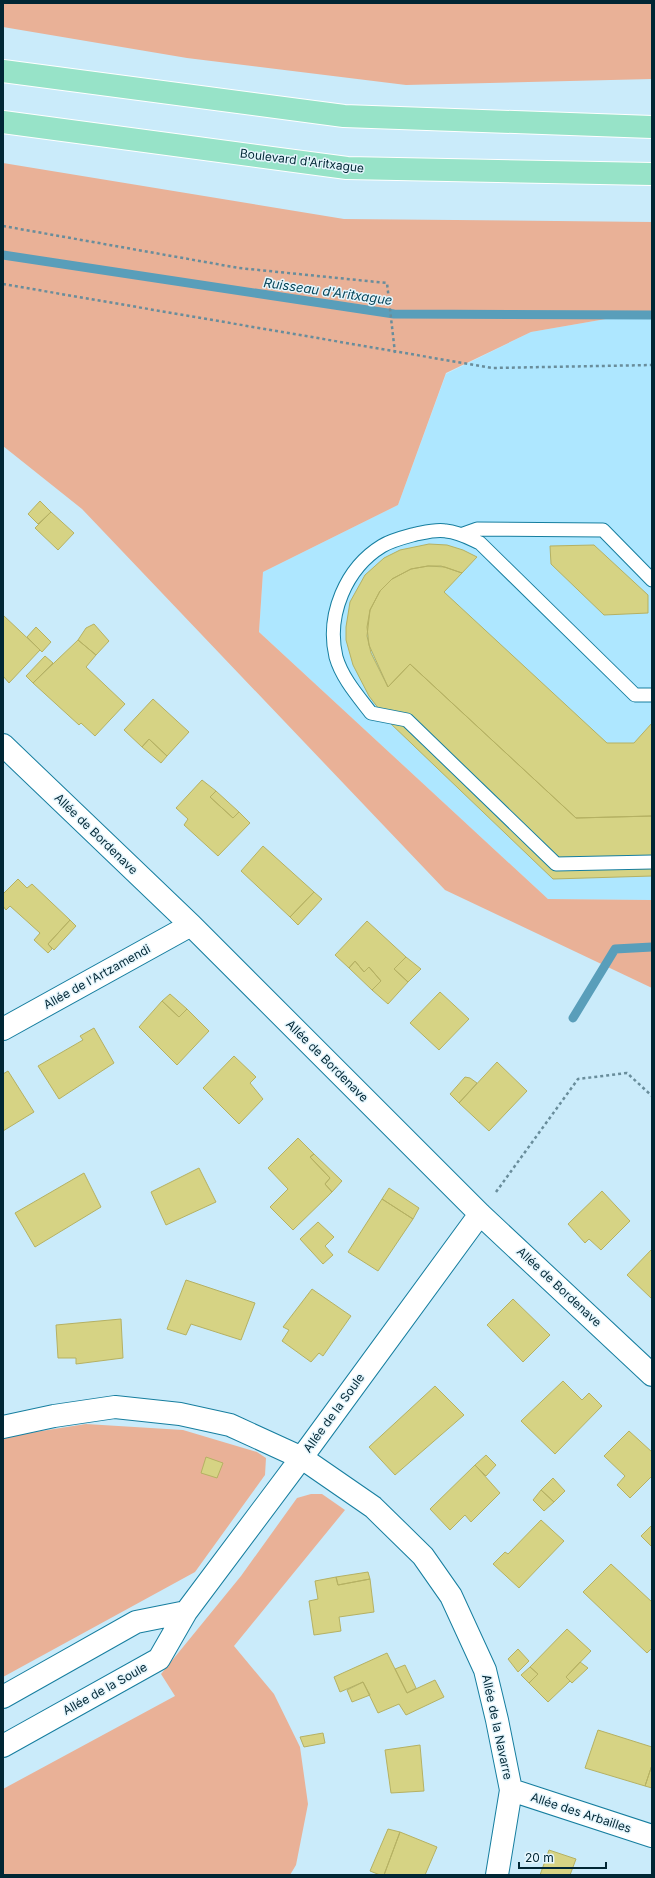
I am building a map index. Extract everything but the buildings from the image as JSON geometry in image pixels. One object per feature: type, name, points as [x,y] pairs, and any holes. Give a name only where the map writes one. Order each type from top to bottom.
[{"type":"main road","points":[[3,71],[344,116],[652,127]]},
{"type":"main road","name":"Boulevard d'Aritxague","points":[[3,122],[347,168],[652,174]]},
{"type":"street","name":"Allée de Bordenave","points":[[3,745],[191,925],[480,1214],[652,1375]]},
{"type":"street","name":"Allée de l'Artzamendi","points":[[3,1029],[191,925]]},
{"type":"street","name":"Allée de la Soule","points":[[3,1746],[159,1659],[186,1612],[302,1458],[480,1214]]},
{"type":"street","name":"Allée de la Navarre","points":[[3,1427],[54,1416],[115,1407],[180,1414],[230,1425],[302,1458],[373,1507],[423,1556],[451,1596],[485,1670],[498,1720],[510,1790],[497,1875]]},
{"type":"street","points":[[3,1697],[136,1622],[186,1612]]},
{"type":"street","name":"Allée des Arbailles","points":[[510,1790],[652,1836]]},
{"type":"lane","points":[[463,534],[477,529],[603,530],[652,580]]},
{"type":"lane","points":[[652,695],[635,695],[480,543],[463,534],[445,530],[403,537],[382,545],[366,558],[351,574],[335,613],[334,638],[336,657],[346,680],[371,713],[407,720],[556,864],[652,862]]},
{"type":"path","points":[[3,226],[238,268],[387,282],[395,353]]},
{"type":"path","points":[[3,284],[395,353],[492,368],[652,365]]},
{"type":"path","points":[[480,1214],[578,1079],[628,1073],[652,1096]]},
{"type":"shaded area","points":[[3,3],[652,3],[652,79],[406,85],[187,58],[3,27]]},
{"type":"shaded area","points":[[3,163],[344,219],[652,222],[652,311],[531,332],[446,373],[398,505],[263,572],[259,632],[548,899],[652,900],[652,988],[445,890],[82,509],[3,446]]},
{"type":"shaded area","points":[[652,311],[652,900],[548,899],[259,632],[263,572],[398,505],[446,374],[531,332]]},
{"type":"shaded area","points":[[86,1424],[183,1430],[257,1452],[266,1458],[265,1475],[195,1572],[3,1677],[3,1437]]},
{"type":"shaded area","points":[[311,1494],[322,1494],[345,1510],[234,1646],[274,1694],[300,1747],[308,1804],[296,1865],[290,1875],[3,1875],[3,1789],[175,1696],[161,1674],[241,1576],[297,1498]]},
{"type":"waterway","name":"Ruisseau d'Aritxague","points":[[3,255],[394,314],[652,315]]},
{"type":"waterway","points":[[573,1018],[615,949],[652,947]]}]
